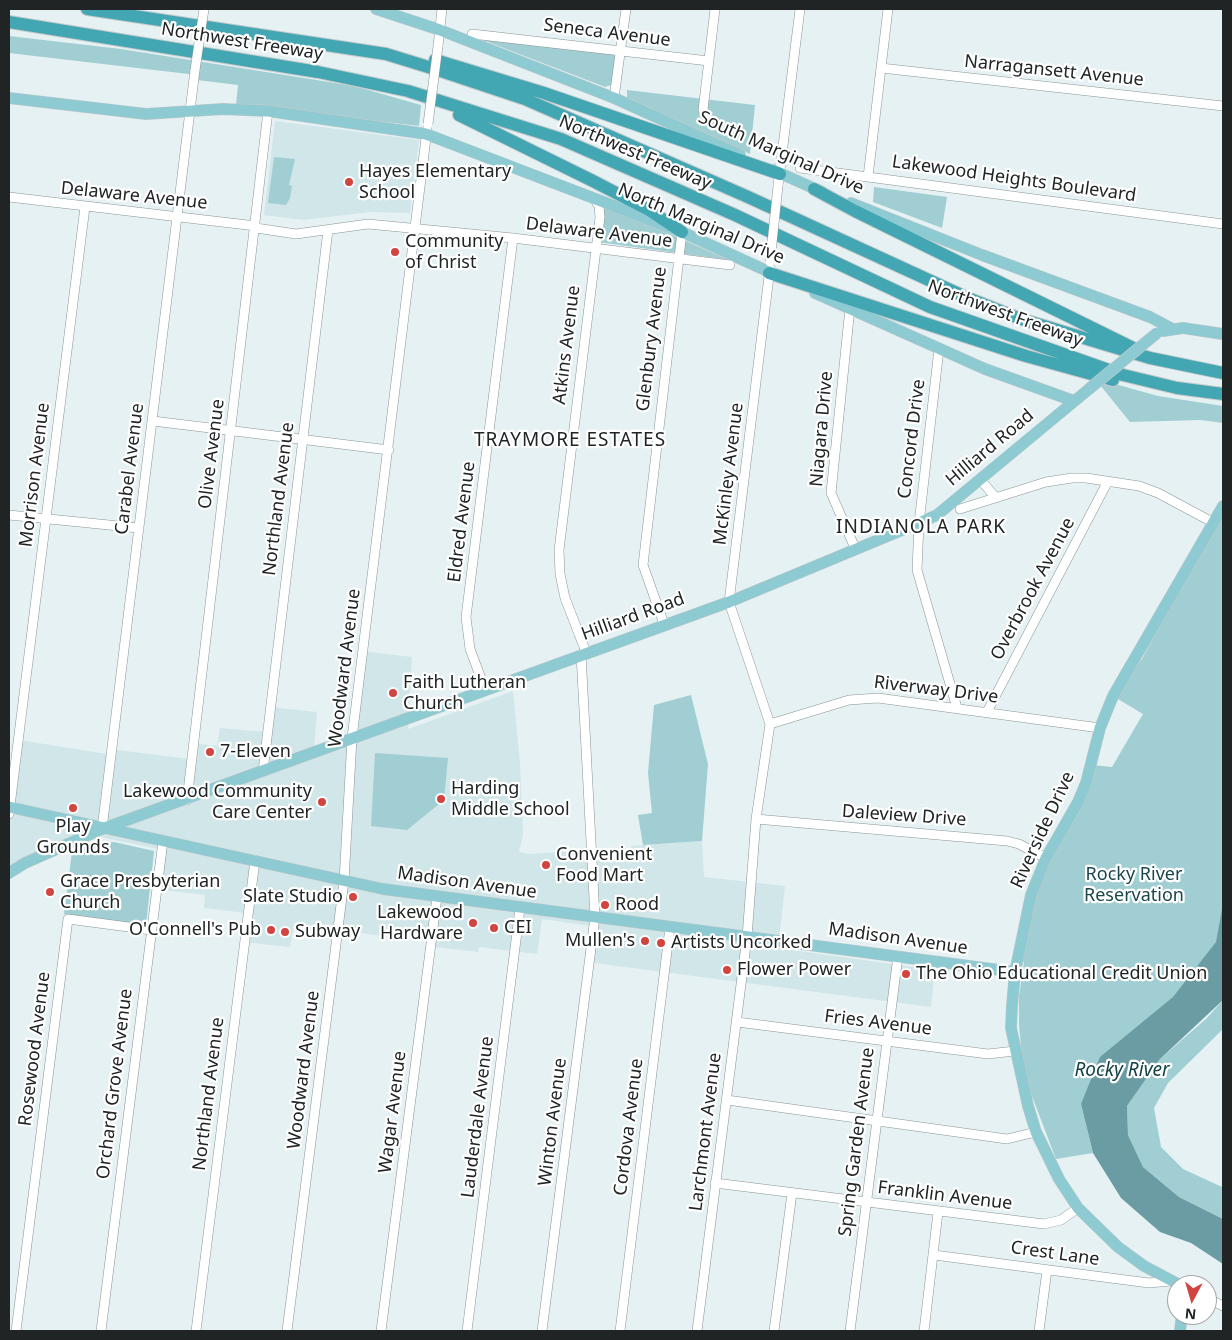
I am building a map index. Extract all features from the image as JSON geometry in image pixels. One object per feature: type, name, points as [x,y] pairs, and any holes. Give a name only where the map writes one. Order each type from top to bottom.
[{"type":"highway","name":"Northwest Freeway","points":[[87,9],[386,54],[525,99],[748,197],[977,302],[1021,319],[1150,358],[1223,373]]},
{"type":"highway","name":"Northwest Freeway","points":[[9,22],[318,72],[408,91],[561,139],[735,215],[930,307],[1123,376],[1177,388],[1223,394]]},
{"type":"highway","points":[[9,30],[108,38]]},
{"type":"highway","points":[[386,54],[409,54],[544,92],[779,180]]},
{"type":"highway","points":[[318,72],[416,98],[467,118],[649,210],[682,232]]},
{"type":"highway","points":[[814,189],[855,211],[1123,341],[1150,358]]},
{"type":"highway","points":[[770,267],[1045,362],[1169,393],[1223,399]]},
{"type":"main road","name":"South Marginal Drive","points":[[376,9],[440,30],[614,98],[779,180],[814,189],[982,255],[1150,317],[1171,328]]},
{"type":"main road","points":[[9,98],[146,114],[223,108],[268,111]]},
{"type":"main road","name":"North Marginal Drive","points":[[268,111],[427,129],[615,207],[770,267],[850,308],[985,369],[1074,401]]},
{"type":"main road","name":"Hilliard Road","points":[[9,873],[24,863],[102,829],[187,800],[486,688],[730,602],[937,515],[1157,333],[1171,328],[1223,334]]},
{"type":"main road","name":"Riverside Drive","points":[[1167,1279],[1124,1252],[1078,1208],[1059,1180],[1036,1132],[1011,1028],[1016,972],[1030,895],[1046,858],[1078,802],[1100,728],[1113,696],[1223,506]]},
{"type":"main road","name":"Madison Avenue","points":[[9,810],[254,860],[344,881],[437,897],[1016,972]]},
{"type":"street","name":"Carabel Avenue","points":[[102,829],[204,9]]},
{"type":"street","name":"Woodward Avenue","points":[[287,1331],[344,881],[352,738],[442,9]]},
{"type":"street","points":[[614,98],[626,9]]},
{"type":"street","points":[[703,110],[715,9]]},
{"type":"street","name":"McKinley Avenue","points":[[747,937],[756,819],[770,724],[730,602],[800,9]]},
{"type":"street","points":[[868,176],[888,9]]},
{"type":"street","name":"Seneca Avenue","points":[[472,34],[709,61]]},
{"type":"street","name":"Narragansett Avenue","points":[[881,68],[1223,106]]},
{"type":"street","name":"Olive Avenue","points":[[187,800],[256,227],[268,111]]},
{"type":"street","name":"Lakewood Heights Boulevard","points":[[800,168],[1223,224]]},
{"type":"street","name":"Delaware Avenue","points":[[9,197],[256,227],[296,234],[368,224],[513,238],[730,265]]},
{"type":"street","name":"Atkins Avenue","points":[[594,198],[599,206],[600,217],[560,550],[560,574],[565,598],[584,653],[595,917]]},
{"type":"street","name":"Morrison Avenue","points":[[9,810],[85,207]]},
{"type":"street","points":[[600,217],[615,207]]},
{"type":"street","name":"Northland Avenue","points":[[263,771],[328,230]]},
{"type":"street","name":"Glenbury Avenue","points":[[664,624],[643,566],[682,232]]},
{"type":"street","name":"Eldred Avenue","points":[[486,688],[470,649],[466,617],[513,238]]},
{"type":"street","name":"Niagara Drive","points":[[850,308],[831,493],[855,548]]},
{"type":"street","name":"Concord Drive","points":[[940,349],[918,523],[918,577],[957,708]]},
{"type":"street","points":[[153,421],[388,450]]},
{"type":"street","points":[[960,509],[1046,482],[1072,478],[1139,486],[1158,493],[1214,523]]},
{"type":"street","points":[[980,479],[996,498]]},
{"type":"street","name":"Overbrook Avenue","points":[[987,712],[1108,481]]},
{"type":"street","points":[[9,515],[139,528]]},
{"type":"street","name":"Riverway Drive","points":[[770,724],[862,698],[957,708],[1100,728]]},
{"type":"street","name":"Daleview Drive","points":[[756,819],[1007,842],[1019,844],[1046,858]]},
{"type":"street","name":"Orchard Grove Avenue","points":[[100,1331],[163,841]]},
{"type":"street","name":"Northland Avenue","points":[[196,1331],[254,860]]},
{"type":"street","name":"Wagar Avenue","points":[[381,1331],[437,897]]},
{"type":"street","name":"Lauderdale Avenue","points":[[467,1331],[520,908]]},
{"type":"street","name":"Winton Avenue","points":[[542,1331],[595,917]]},
{"type":"street","name":"Rosewood Avenue","points":[[16,1331],[68,919],[151,930]]},
{"type":"street","name":"Cordova Avenue","points":[[620,1331],[670,927]]},
{"type":"street","name":"Larchmont Avenue","points":[[697,1331],[747,937]]},
{"type":"street","name":"Spring Garden Avenue","points":[[850,1331],[898,956]]},
{"type":"street","name":"Fries Avenue","points":[[736,1022],[988,1054],[1015,1051]]},
{"type":"street","points":[[727,1100],[1007,1139],[1036,1132]]},
{"type":"street","name":"Franklin Avenue","points":[[715,1183],[1044,1224],[1061,1220],[1078,1208]]},
{"type":"street","points":[[774,1331],[792,1193]]},
{"type":"street","points":[[924,1331],[938,1212]]},
{"type":"street","name":"Crest Lane","points":[[934,1255],[1149,1283],[1167,1283]]},
{"type":"street","points":[[1039,1331],[1047,1270]]},
{"type":"shaded area","points":[[275,121],[419,140],[410,213],[370,212],[303,220],[264,215]]},
{"type":"shaded area","points":[[361,651],[412,657],[408,729],[513,691],[520,764],[523,834],[519,852],[529,854],[589,850],[590,861],[632,858],[631,846],[702,841],[704,877],[785,886],[778,948],[935,970],[931,1007],[587,962],[591,926],[542,919],[537,954],[479,947],[478,952],[434,947],[435,934],[384,929],[383,936],[294,924],[290,947],[243,942],[246,913],[204,908],[205,895],[155,889],[160,849],[104,838],[93,831],[9,870],[9,762],[16,762],[19,740],[107,754],[109,749],[189,759],[191,743],[217,746],[220,728],[266,732],[269,707],[317,712],[314,748],[350,735]]},
{"type":"green space","points":[[9,36],[121,49],[354,86],[421,105],[419,126],[236,105],[238,85],[197,80],[197,75],[9,53]]},
{"type":"green space","points":[[475,37],[613,54],[616,57],[614,84],[605,87]]},
{"type":"green space","points":[[627,90],[755,105],[750,154],[627,98]]},
{"type":"green space","points":[[274,157],[295,159],[289,185],[292,186],[290,198],[286,205],[268,203]]},
{"type":"green space","points":[[874,187],[947,197],[942,228],[873,202]]},
{"type":"green space","points":[[607,206],[729,260],[598,242],[602,210]]},
{"type":"green space","points":[[1104,381],[1158,396],[1223,406],[1223,423],[1201,420],[1130,422],[1100,385]]},
{"type":"green space","name":"Rocky River Reservation","points":[[1223,504],[1223,1029],[1168,1083],[1154,1108],[1161,1147],[1183,1169],[1222,1187],[1223,1219],[1179,1197],[1143,1167],[1128,1135],[1127,1106],[1160,1059],[1207,1018],[1222,1001],[1176,994],[1081,1104],[1093,1153],[1056,1159],[1030,1091],[1022,1056],[1019,996],[1024,962],[1018,961],[1029,905],[1092,765],[1112,767],[1143,714],[1113,696],[1142,659]]},
{"type":"green space","points":[[691,695],[708,764],[702,841],[643,845],[638,815],[652,813],[648,773],[654,705]]},
{"type":"green space","points":[[375,753],[448,758],[444,800],[407,830],[371,826]]},
{"type":"green space","points":[[114,842],[154,851],[146,925],[64,914],[72,852],[92,843]]},
{"type":"water","name":"Rocky River","points":[[1223,904],[1223,1000],[1160,1059],[1127,1106],[1128,1135],[1143,1167],[1179,1197],[1223,1219],[1223,1264],[1191,1243],[1160,1232],[1121,1198],[1093,1153],[1081,1104],[1100,1057],[1173,997],[1216,942]]},
{"type":"place","name":"Hayes Elementary School","points":[[349,182]]},
{"type":"place","name":"Community of Christ","points":[[395,252]]},
{"type":"place","name":"Faith Lutheran Church","points":[[393,693]]},
{"type":"place","name":"7-Eleven","points":[[210,752]]},
{"type":"place","name":"Harding Middle School","points":[[441,799]]},
{"type":"place","name":"Lakewood Community Care Center","points":[[322,802]]},
{"type":"place","name":"Play Grounds","points":[[73,808]]},
{"type":"place","name":"Convenient Food Mart","points":[[546,865]]},
{"type":"place","name":"Grace Presbyterian Church","points":[[50,892]]},
{"type":"place","name":"Slate Studio","points":[[353,897]]},
{"type":"place","name":"Rood","points":[[605,905]]},
{"type":"place","name":"Lakewood Hardware","points":[[473,923]]},
{"type":"place","name":"CEI","points":[[494,928]]},
{"type":"place","name":"O'Connell's Pub","points":[[271,930]]},
{"type":"place","name":"Subway","points":[[285,932]]},
{"type":"place","name":"Mullen's","points":[[645,941]]},
{"type":"place","name":"Artists Uncorked","points":[[661,943]]},
{"type":"place","name":"Flower Power","points":[[727,970]]},
{"type":"place","name":"The Ohio Educational Credit Union","points":[[906,974]]},
{"type":"district","name":"TRAYMORE ESTATES","points":[[570,441]]},
{"type":"district","name":"INDIANOLA PARK","points":[[921,528]]}]
